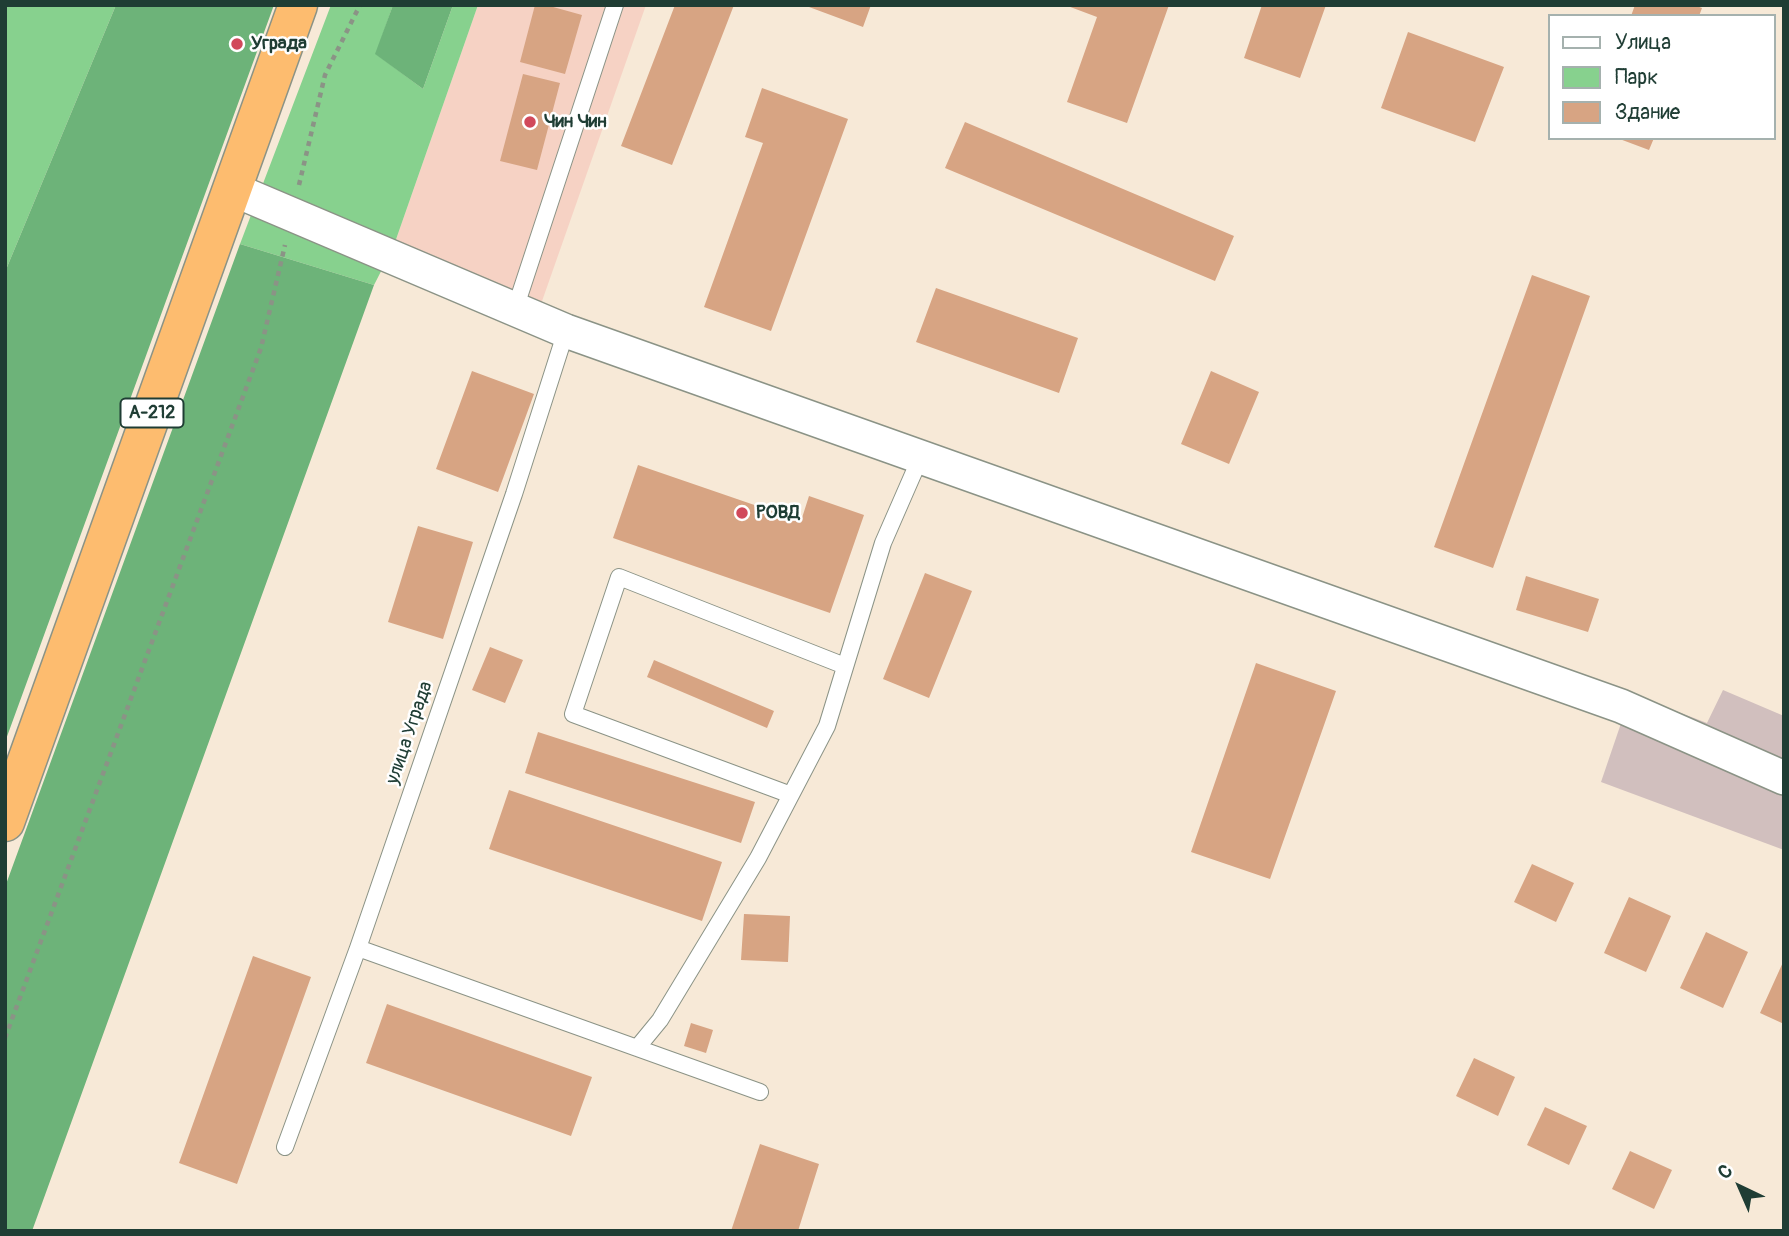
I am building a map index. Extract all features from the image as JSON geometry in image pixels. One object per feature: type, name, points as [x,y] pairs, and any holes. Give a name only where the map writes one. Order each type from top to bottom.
[{"type":"highway","name":"А-212","points":[[5,822],[299,5]]},
{"type":"street","points":[[232,189],[566,331],[1620,706],[1784,778]]},
{"type":"lane","points":[[515,309],[615,5]]},
{"type":"lane","name":"улица Уграда","points":[[285,1147],[358,948],[514,494],[566,331]]},
{"type":"lane","points":[[637,1048],[660,1020],[758,859],[827,726],[883,542],[920,456]]},
{"type":"lane","points":[[791,795],[573,714],[619,577],[845,666]]},
{"type":"lane","points":[[358,948],[760,1092]]},
{"type":"path","points":[[5,1038],[261,348],[325,75],[360,5]]},
{"type":"shaded area","points":[[478,5],[646,5],[541,304],[393,248]]},
{"type":"shaded area","points":[[1723,690],[1784,716],[1784,850],[1601,782],[1631,694],[1707,723]]},
{"type":"green space","points":[[5,5],[116,5],[5,272]]},
{"type":"green space","points":[[116,5],[274,5],[5,742],[5,272]]},
{"type":"green space","points":[[331,5],[393,5],[376,54],[423,89],[453,5],[478,5],[393,248],[374,285],[240,244]]},
{"type":"green space","points":[[393,5],[453,5],[423,89],[375,54]]},
{"type":"green space","points":[[240,244],[374,285],[32,1231],[5,1231],[5,887]]},
{"type":"building","points":[[535,5],[546,5],[582,15],[565,74],[520,62]]},
{"type":"building","points":[[675,5],[734,5],[672,165],[621,146]]},
{"type":"building","points":[[871,5],[863,27],[809,7]]},
{"type":"building","points":[[1065,5],[1169,5],[1127,123],[1067,102],[1097,17]]},
{"type":"building","points":[[1262,5],[1326,5],[1300,78],[1244,58]]},
{"type":"building","points":[[1635,5],[1694,5],[1702,8],[1700,14],[1632,14]]},
{"type":"building","points":[[1408,32],[1504,67],[1475,142],[1381,108]]},
{"type":"building","name":"Чин Чин","points":[[523,74],[560,83],[537,170],[500,161]]},
{"type":"building","points":[[762,88],[848,119],[771,331],[704,307],[763,143],[745,137]]},
{"type":"building","points":[[965,122],[1234,236],[1215,281],[945,168]]},
{"type":"building","points":[[1622,140],[1653,140],[1649,150]]},
{"type":"building","points":[[1532,275],[1590,296],[1493,568],[1434,547]]},
{"type":"building","points":[[936,288],[1078,338],[1059,393],[916,342]]},
{"type":"building","points":[[472,371],[534,394],[498,492],[436,469]]},
{"type":"building","points":[[1211,371],[1259,392],[1229,464],[1181,444]]},
{"type":"building","points":[[638,465],[801,521],[809,496],[864,515],[830,613],[613,538]]},
{"type":"building","points":[[418,526],[473,542],[443,639],[388,622]]},
{"type":"building","points":[[925,573],[972,591],[929,698],[883,679]]},
{"type":"building","points":[[1526,576],[1599,599],[1588,632],[1516,610]]},
{"type":"building","points":[[490,647],[523,660],[505,703],[472,690]]},
{"type":"building","points":[[654,660],[774,711],[767,728],[647,677]]},
{"type":"building","points":[[1256,663],[1336,691],[1270,879],[1191,852]]},
{"type":"building","points":[[538,732],[755,802],[741,843],[525,773]]},
{"type":"building","points":[[509,790],[722,862],[702,921],[489,849]]},
{"type":"building","points":[[1532,864],[1574,883],[1556,922],[1514,902]]},
{"type":"building","points":[[1629,897],[1671,916],[1646,972],[1604,953]]},
{"type":"building","points":[[744,914],[790,916],[788,962],[741,960]]},
{"type":"building","points":[[1706,932],[1748,952],[1723,1008],[1680,988]]},
{"type":"building","points":[[253,956],[311,977],[237,1184],[179,1163]]},
{"type":"building","points":[[1784,960],[1784,1024],[1760,1013]]},
{"type":"building","points":[[387,1004],[592,1077],[571,1136],[366,1063]]},
{"type":"building","points":[[691,1023],[713,1030],[706,1053],[684,1046]]},
{"type":"building","points":[[1474,1058],[1515,1077],[1498,1116],[1456,1096]]},
{"type":"building","points":[[1545,1107],[1587,1126],[1569,1165],[1527,1145]]},
{"type":"building","points":[[760,1144],[819,1164],[798,1231],[731,1231]]},
{"type":"building","points":[[1630,1151],[1672,1170],[1654,1209],[1612,1189]]},
{"type":"place","name":"Уграда","points":[[237,44]]},
{"type":"place","name":"Чин Чин","points":[[530,122]]},
{"type":"place","name":"РОВД","points":[[742,513]]}]
